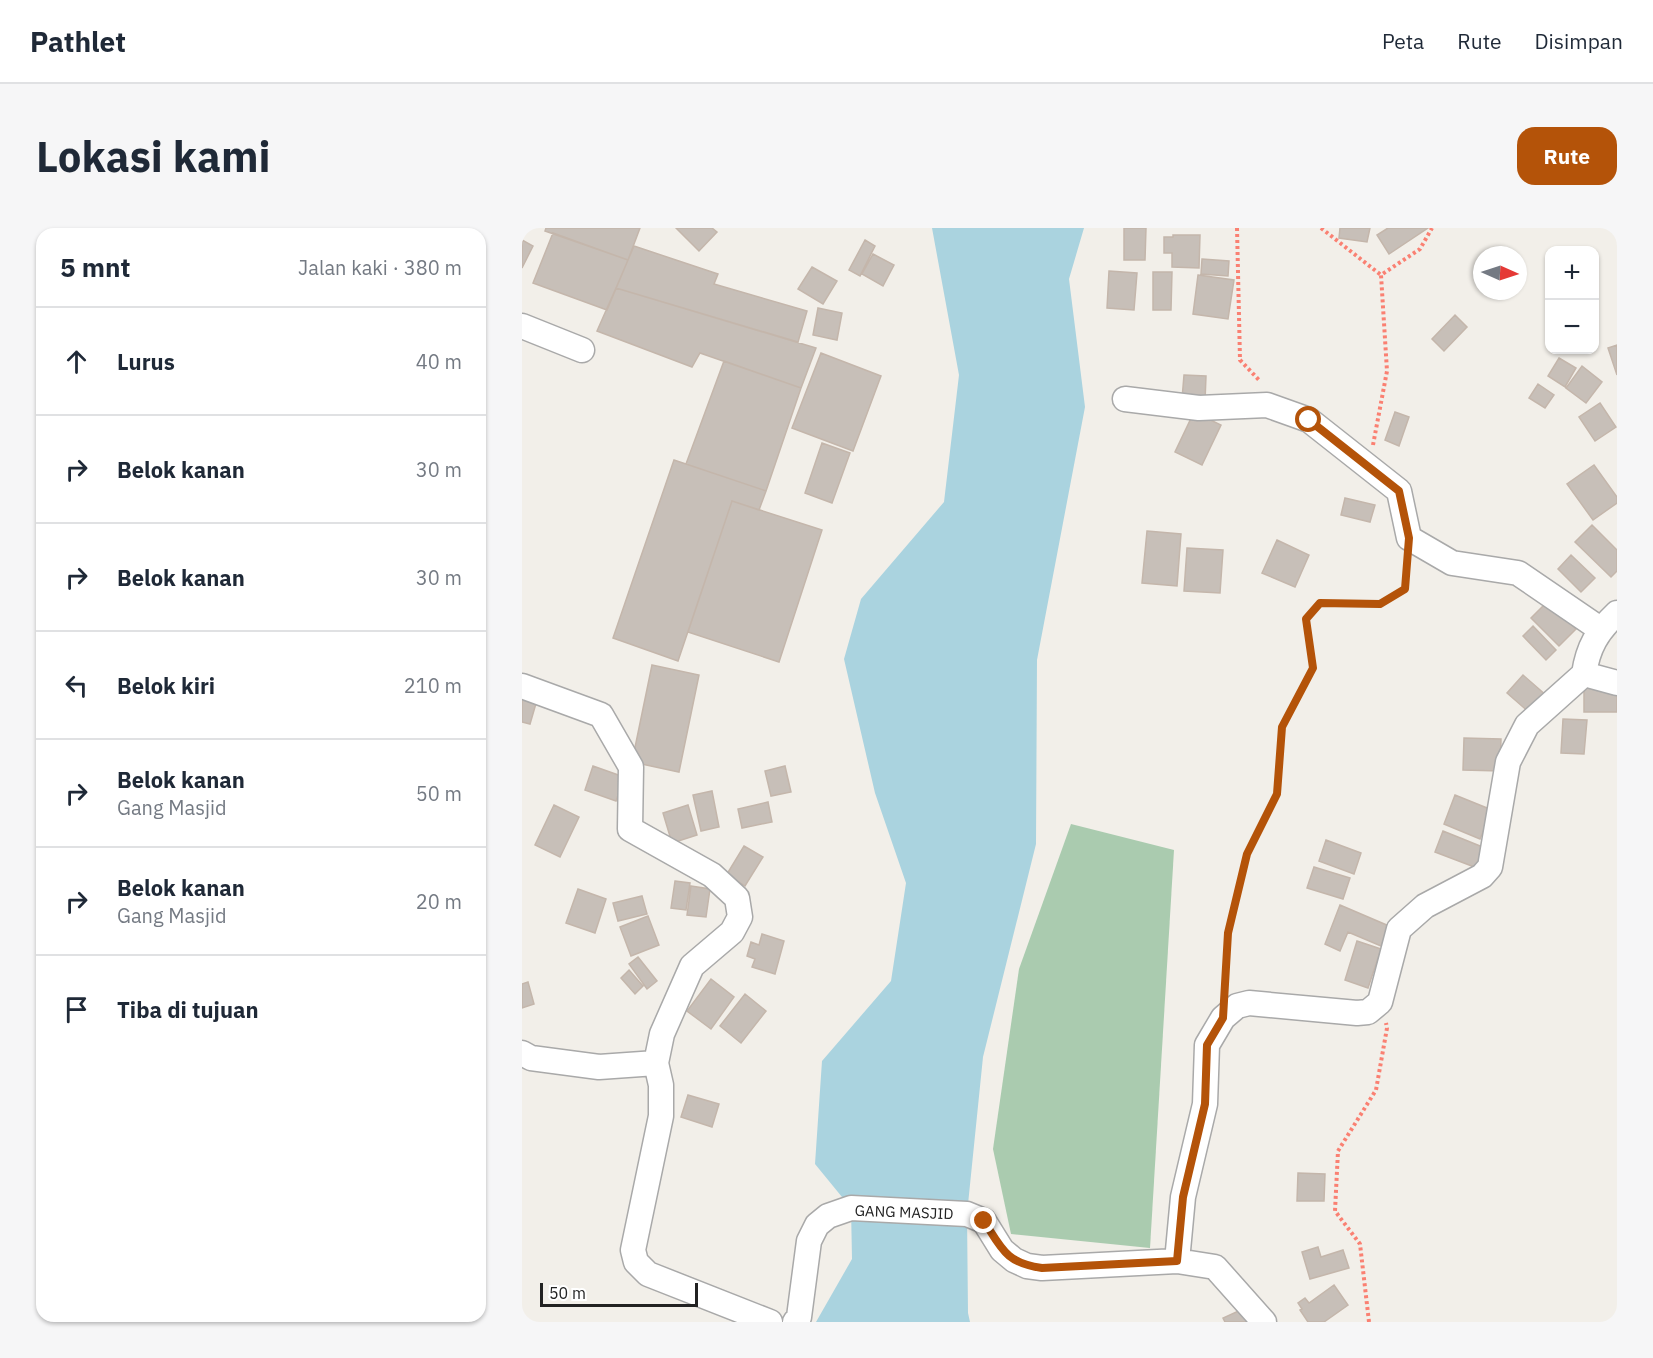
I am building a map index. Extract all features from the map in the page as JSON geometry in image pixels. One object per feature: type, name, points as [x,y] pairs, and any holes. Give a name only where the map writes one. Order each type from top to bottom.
[{"type":"street","points":[[522,326],[582,350]]},
{"type":"street","points":[[1125,399],[1199,408],[1267,405],[1309,420],[1399,491],[1409,538],[1452,563],[1518,573],[1609,621],[1587,657],[1584,674],[1527,725],[1508,762],[1490,867],[1482,876],[1425,906],[1399,929],[1380,1002],[1368,1012],[1358,1013],[1249,1003],[1236,1006],[1223,1018],[1207,1045],[1205,1104],[1183,1197],[1177,1261]]},
{"type":"street","points":[[1584,674],[1617,683]]},
{"type":"street","points":[[522,686],[602,715],[631,767],[630,829],[712,875],[737,898],[740,917],[732,932],[692,966],[662,1034],[656,1063],[661,1085],[661,1116],[633,1250],[636,1262],[648,1275],[770,1322]]},
{"type":"street","points":[[522,1053],[531,1058],[599,1067],[656,1063]]},
{"type":"street","name":"GANG MASJID","points":[[795,1322],[799,1317],[809,1240],[817,1224],[828,1216],[851,1208],[967,1214],[984,1221],[1002,1250],[1014,1260],[1027,1266],[1042,1268],[1177,1261],[1215,1267],[1264,1322]]},
{"type":"path","points":[[1237,228],[1240,360],[1259,380]]},
{"type":"path","points":[[1321,228],[1381,275],[1387,371],[1369,467]]},
{"type":"path","points":[[1381,275],[1420,249],[1432,228]]},
{"type":"path","points":[[1223,1018],[1228,933],[1247,854],[1277,794],[1282,727],[1313,668],[1306,619],[1320,603],[1380,604],[1405,589],[1409,538]]},
{"type":"path","points":[[1369,1322],[1360,1244],[1335,1211],[1338,1151],[1376,1090],[1387,1028],[1380,1002]]},
{"type":"green space","points":[[1071,824],[1174,850],[1150,1248],[1011,1234],[993,1149],[1019,969]]},
{"type":"water","points":[[932,228],[1084,228],[1069,279],[1085,407],[1037,660],[1036,844],[983,1057],[967,1214],[970,1322],[816,1322],[852,1259],[851,1208],[815,1164],[822,1061],[891,981],[906,883],[875,793],[844,659],[861,599],[944,502],[959,375]]},
{"type":"building","points":[[546,228],[640,228],[628,260],[545,231]]},
{"type":"building","points":[[676,228],[712,228],[717,232],[699,251]]},
{"type":"building","points":[[1124,228],[1146,228],[1145,260],[1124,260]]},
{"type":"building","points":[[1340,228],[1370,228],[1367,242],[1339,238]]},
{"type":"building","points":[[1388,228],[1428,228],[1389,254],[1377,235]]},
{"type":"building","points":[[553,233],[628,260],[607,310],[533,283]]},
{"type":"building","points":[[1173,235],[1200,235],[1199,268],[1172,267],[1172,253],[1164,253],[1164,237],[1173,237]]},
{"type":"building","points":[[522,240],[533,246],[522,268]]},
{"type":"building","points":[[865,240],[875,246],[860,276],[849,270]]},
{"type":"building","points":[[634,246],[718,274],[714,284],[807,311],[798,342],[616,288]]},
{"type":"building","points":[[873,254],[894,265],[883,286],[862,274]]},
{"type":"building","points":[[1202,259],[1229,261],[1228,276],[1201,274]]},
{"type":"building","points":[[812,267],[837,281],[823,304],[798,289]]},
{"type":"building","points":[[1109,271],[1137,273],[1134,310],[1107,308]]},
{"type":"building","points":[[1153,272],[1172,272],[1171,310],[1153,310]]},
{"type":"building","points":[[1198,275],[1234,280],[1228,319],[1193,314]]},
{"type":"building","points":[[616,288],[816,348],[801,388],[700,353],[692,367],[597,331]]},
{"type":"building","points":[[818,308],[842,313],[837,340],[813,335]]},
{"type":"building","points":[[1455,315],[1467,327],[1444,351],[1432,339]]},
{"type":"building","points":[[1617,345],[1617,375],[1608,348]]},
{"type":"building","points":[[821,353],[881,376],[853,451],[792,428]]},
{"type":"building","points":[[1559,358],[1576,368],[1565,387],[1548,376]]},
{"type":"building","points":[[724,361],[801,388],[766,491],[686,464]]},
{"type":"building","points":[[1582,366],[1602,382],[1586,403],[1566,388]]},
{"type":"building","points":[[1184,375],[1206,376],[1205,401],[1182,399]]},
{"type":"building","points":[[1538,384],[1554,395],[1545,408],[1529,398]]},
{"type":"building","points":[[1600,403],[1616,427],[1595,441],[1579,417]]},
{"type":"building","points":[[1194,412],[1221,425],[1202,465],[1175,452]]},
{"type":"building","points":[[1395,412],[1409,417],[1399,446],[1385,440]]},
{"type":"building","points":[[822,443],[850,453],[832,503],[805,493]]},
{"type":"building","points":[[674,460],[766,491],[759,510],[732,501],[678,661],[613,638]]},
{"type":"building","points":[[1594,465],[1617,497],[1617,503],[1593,520],[1567,484]]},
{"type":"building","points":[[1345,498],[1375,505],[1370,522],[1341,515]]},
{"type":"building","points":[[732,501],[822,530],[779,662],[688,632]]},
{"type":"building","points":[[1592,525],[1617,550],[1617,571],[1611,577],[1575,542]]},
{"type":"building","points":[[1147,531],[1181,534],[1177,586],[1142,583]]},
{"type":"building","points":[[1277,540],[1309,555],[1295,587],[1262,573]]},
{"type":"building","points":[[1187,548],[1223,550],[1220,593],[1184,591]]},
{"type":"building","points":[[1571,555],[1595,578],[1581,592],[1558,569]]},
{"type":"building","points":[[1548,601],[1576,629],[1559,646],[1531,618]]},
{"type":"building","points":[[1533,626],[1556,650],[1546,660],[1523,636]]},
{"type":"building","points":[[652,665],[699,675],[679,772],[632,762]]},
{"type":"building","points":[[1523,675],[1547,696],[1531,714],[1507,693]]},
{"type":"building","points":[[1584,688],[1617,688],[1617,712],[1584,712]]},
{"type":"building","points":[[522,695],[537,700],[530,724],[522,722]]},
{"type":"building","points":[[1563,719],[1587,720],[1584,754],[1561,753]]},
{"type":"building","points":[[1464,738],[1501,739],[1500,771],[1463,770]]},
{"type":"building","points":[[593,766],[624,777],[616,801],[585,790]]},
{"type":"building","points":[[785,766],[791,792],[771,796],[765,771]]},
{"type":"building","points":[[712,791],[719,827],[701,831],[693,795]]},
{"type":"building","points":[[1455,795],[1492,810],[1480,839],[1444,824]]},
{"type":"building","points":[[768,802],[772,822],[742,828],[738,809]]},
{"type":"building","points":[[554,805],[579,817],[560,857],[535,845]]},
{"type":"building","points":[[688,805],[697,835],[672,843],[663,813]]},
{"type":"building","points":[[1443,831],[1485,848],[1477,868],[1435,852]]},
{"type":"building","points":[[1326,840],[1361,853],[1354,874],[1319,861]]},
{"type":"building","points":[[744,846],[763,857],[745,886],[727,874]]},
{"type":"building","points":[[1314,867],[1350,878],[1343,899],[1307,888]]},
{"type":"building","points":[[675,881],[690,883],[686,910],[671,908]]},
{"type":"building","points":[[691,886],[710,889],[706,917],[687,915]]},
{"type":"building","points":[[578,889],[606,899],[595,933],[566,923]]},
{"type":"building","points":[[642,896],[647,914],[618,921],[613,903]]},
{"type":"building","points":[[1340,905],[1389,926],[1381,946],[1348,932],[1340,951],[1325,944]]},
{"type":"building","points":[[648,916],[659,945],[631,956],[620,927]]},
{"type":"building","points":[[762,934],[784,941],[775,974],[752,967],[755,959],[747,956],[751,942],[759,945]]},
{"type":"building","points":[[1357,941],[1381,949],[1368,988],[1345,980]]},
{"type":"building","points":[[638,957],[657,981],[647,989],[629,964]]},
{"type":"building","points":[[629,970],[643,986],[635,994],[621,978]]},
{"type":"building","points":[[711,979],[734,997],[711,1029],[687,1011]]},
{"type":"building","points":[[528,982],[534,1004],[522,1008],[522,984]]},
{"type":"building","points":[[745,994],[766,1011],[741,1043],[720,1026]]},
{"type":"building","points":[[688,1095],[719,1104],[712,1127],[681,1117]]},
{"type":"building","points":[[1298,1173],[1325,1174],[1324,1201],[1297,1201]]},
{"type":"building","points":[[1318,1247],[1321,1257],[1343,1250],[1349,1268],[1310,1279],[1302,1252]]},
{"type":"building","points":[[1334,1285],[1348,1305],[1324,1322],[1308,1322],[1298,1303],[1305,1298],[1309,1303]]},
{"type":"building","points":[[1245,1308],[1251,1322],[1225,1322],[1223,1318]]},
{"type":"route","points":[[984,1221],[1002,1250],[1014,1260],[1027,1266],[1042,1268],[1177,1261],[1183,1197],[1205,1104],[1207,1045],[1223,1018],[1228,933],[1247,854],[1277,794],[1282,727],[1313,668],[1306,619],[1320,603],[1380,604],[1405,589],[1409,538],[1399,491],[1309,420]]}]
